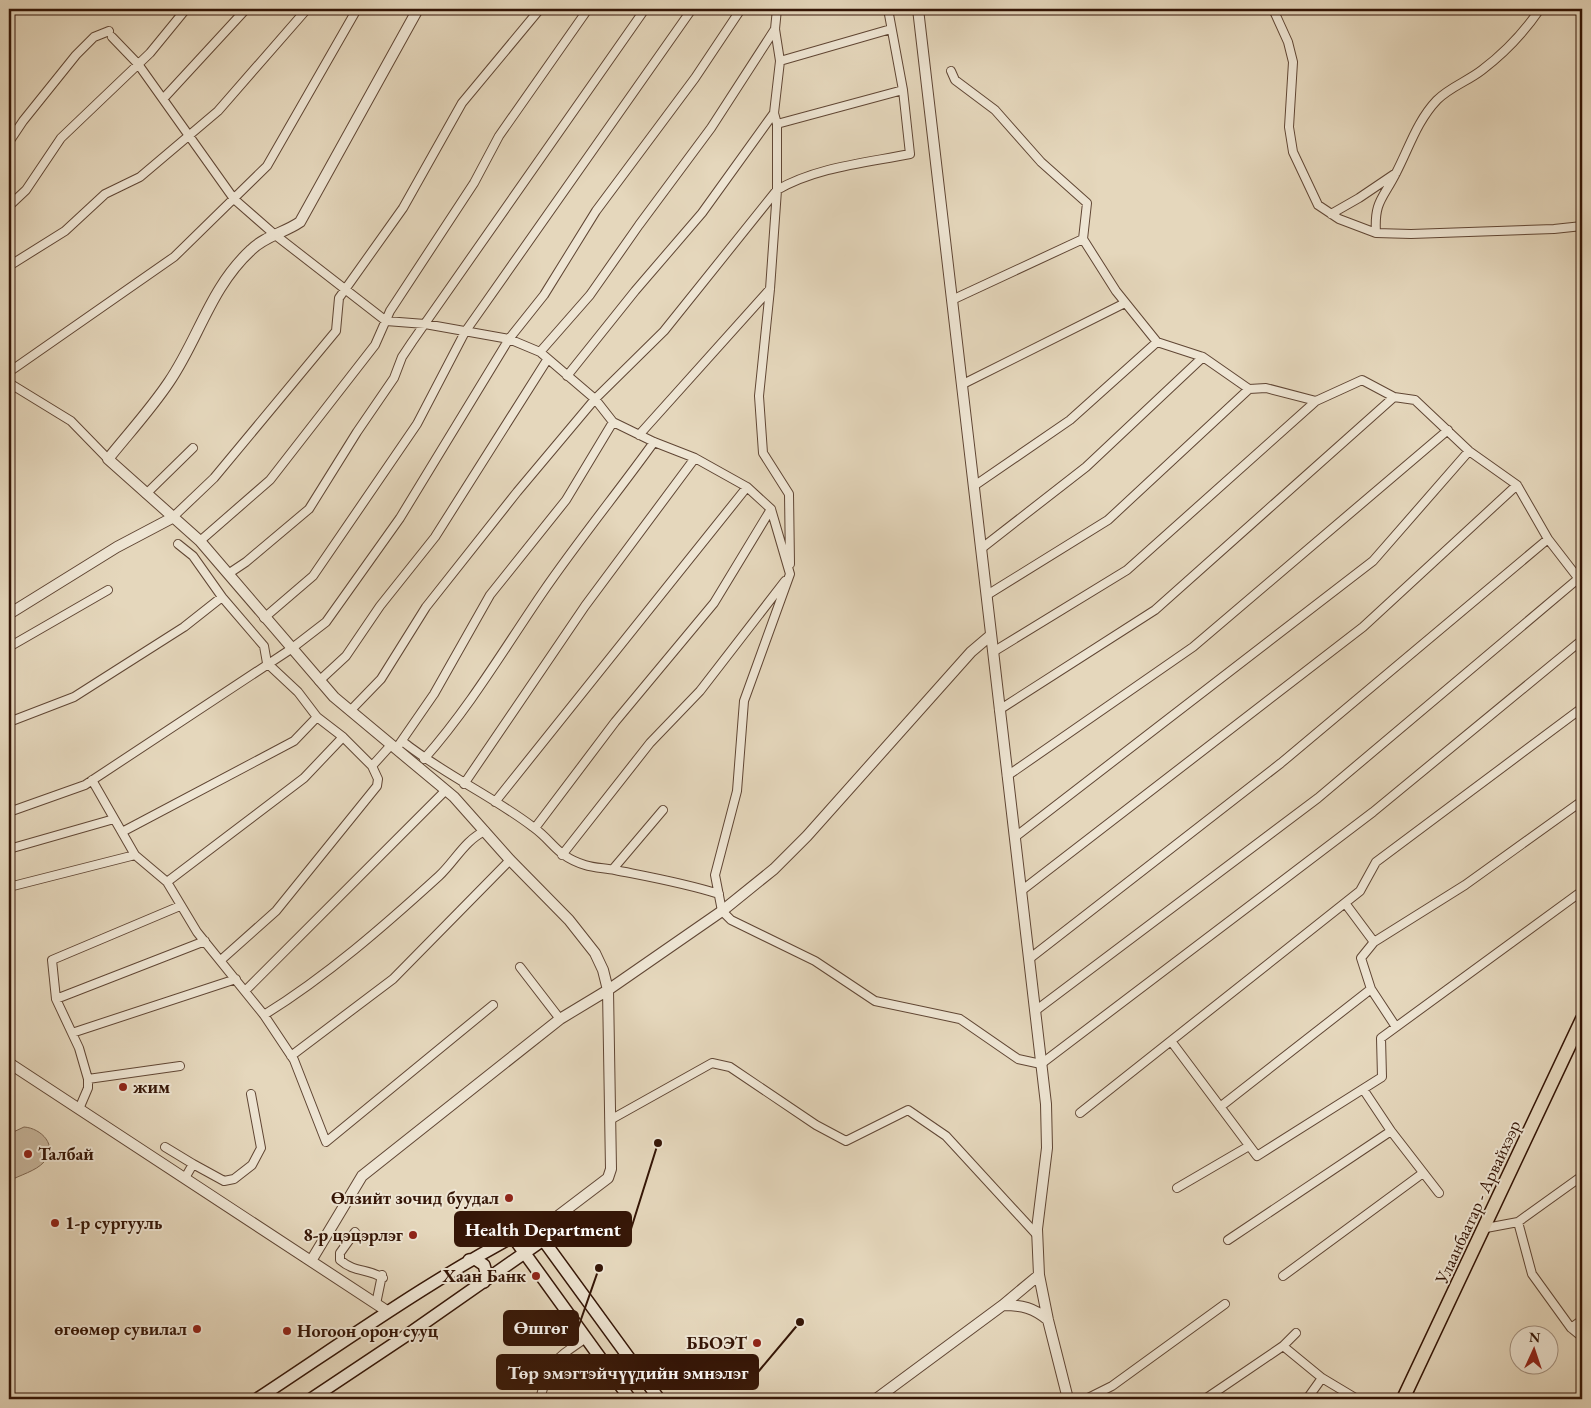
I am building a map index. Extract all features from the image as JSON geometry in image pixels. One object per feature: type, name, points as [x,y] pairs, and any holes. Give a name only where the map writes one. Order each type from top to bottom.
[{"type":"highway","name":"Улаанбаатар - Арвайхээр","points":[[1403,1399],[1577,1040],[1582,1019]]},
{"type":"main road","points":[[257,1399],[275,1394],[387,1311],[469,1260],[533,1226],[659,1399]]},
{"type":"main road","points":[[513,1236],[630,1399]]},
{"type":"main road","points":[[311,1399],[543,1240]]},
{"type":"main road","points":[[469,1260],[475,1260],[484,1265],[487,1276],[484,1282]]},
{"type":"street","points":[[9,206],[26,190],[61,138],[138,64],[186,9]]},
{"type":"street","points":[[163,99],[246,9]]},
{"type":"street","points":[[9,266],[65,232],[104,194],[140,177],[218,111],[307,9]]},
{"type":"street","points":[[9,372],[174,257],[267,166],[357,9]]},
{"type":"street","points":[[108,459],[170,382],[208,307],[227,277],[251,249],[274,234],[289,229],[300,222],[418,9]]},
{"type":"street","points":[[9,614],[117,547],[172,518],[214,478],[336,331],[339,298],[403,208],[462,103],[540,9]]},
{"type":"street","points":[[200,542],[270,480],[375,346],[386,321],[418,267],[474,183],[499,136],[588,9]]},
{"type":"street","points":[[228,574],[246,562],[310,509],[357,432],[383,397],[394,378],[402,357],[515,192],[645,9]]},
{"type":"street","points":[[264,618],[313,576],[416,424],[465,332],[692,9]]},
{"type":"street","points":[[9,812],[92,780],[266,663],[291,649],[326,622],[400,518],[508,339],[544,295],[596,211],[695,78],[741,9]]},
{"type":"street","points":[[777,9],[775,29],[780,61],[774,113],[777,124],[776,190],[770,289],[759,396],[763,453],[788,494],[790,574],[744,701],[737,792],[715,875],[722,910],[731,920],[815,960],[875,1001],[960,1019],[1018,1059],[1041,1064],[1373,812],[1582,640]]},
{"type":"street","points":[[350,711],[381,679],[426,607],[595,399],[664,331],[776,190],[795,179],[820,171],[910,154],[902,90],[888,9]]},
{"type":"street","points":[[918,9],[954,300],[992,652],[1046,1104],[1047,1148],[1038,1235],[1039,1275],[1068,1399]]},
{"type":"street","points":[[1273,9],[1288,42],[1294,62],[1289,127],[1293,152],[1318,205],[1331,214],[1376,233],[1411,234],[1554,229],[1582,226]]},
{"type":"street","points":[[1376,233],[1375,213],[1396,172],[1409,140],[1438,99],[1482,71],[1510,44],[1540,9]]},
{"type":"street","points":[[540,352],[590,296],[639,224],[711,128],[775,29]]},
{"type":"street","points":[[780,61],[891,29]]},
{"type":"street","points":[[9,142],[23,121],[76,56],[94,37],[111,34],[138,64],[234,199],[274,234],[346,288],[386,321],[425,324],[508,339],[540,352],[547,360],[595,399],[613,422],[654,442],[695,458],[747,487],[771,509],[790,574]]},
{"type":"street","points":[[951,71],[955,80],[996,110],[1041,162],[1087,203],[1082,239],[1125,303],[1157,342],[1203,357],[1249,389],[1266,388],[1316,401]]},
{"type":"street","points":[[777,124],[902,90]]},
{"type":"street","points":[[567,376],[635,291],[702,213],[774,113]]},
{"type":"street","points":[[1331,214],[1359,198],[1396,172]]},
{"type":"street","points":[[954,300],[1082,239]]},
{"type":"street","points":[[639,435],[770,289]]},
{"type":"street","points":[[963,384],[1125,303]]},
{"type":"street","points":[[974,486],[1070,420],[1157,342]]},
{"type":"street","points":[[982,548],[1086,467],[1203,357]]},
{"type":"street","points":[[319,681],[346,656],[380,606],[435,537],[547,360]]},
{"type":"street","points":[[992,652],[1127,570],[1316,401],[1362,380],[1394,397],[1415,400],[1469,451],[1517,485],[1548,539],[1580,580],[1318,798],[1035,1011]]},
{"type":"street","points":[[9,383],[71,421],[108,459],[200,542],[319,681],[350,711],[396,745],[446,790],[510,860],[569,920],[595,953],[603,970],[608,990],[611,1169],[608,1178],[554,1219],[533,1226]]},
{"type":"street","points":[[987,595],[1108,520],[1249,389]]},
{"type":"street","points":[[999,710],[1155,610],[1394,397]]},
{"type":"street","points":[[372,766],[396,745],[434,694],[490,595],[566,500],[613,422]]},
{"type":"street","points":[[1007,776],[1193,647],[1448,430]]},
{"type":"street","points":[[424,760],[448,733],[486,680],[544,591],[654,442]]},
{"type":"street","points":[[146,494],[193,448]]},
{"type":"street","points":[[1015,837],[1373,561],[1469,451]]},
{"type":"street","points":[[464,784],[585,606],[695,458]]},
{"type":"street","points":[[1021,891],[1363,628],[1517,485]]},
{"type":"street","points":[[495,802],[747,487]]},
{"type":"street","points":[[535,828],[615,722],[714,603],[771,509]]},
{"type":"street","points":[[1030,959],[1281,763],[1548,539]]},
{"type":"street","points":[[178,544],[193,556],[222,597],[264,646],[266,663],[298,692],[317,717],[343,737],[372,766],[378,779],[378,786],[276,911],[220,960]]},
{"type":"street","points":[[562,855],[650,743],[700,691],[790,574]]},
{"type":"street","points":[[9,647],[108,590]]},
{"type":"street","points":[[9,722],[74,697],[184,627],[222,597]]},
{"type":"street","points":[[311,1261],[362,1176],[560,1020],[608,990],[722,910],[774,869],[807,836],[971,652],[991,635]]},
{"type":"street","points":[[1080,1113],[1360,892],[1376,862],[1582,708]]},
{"type":"street","points":[[122,832],[294,741],[317,717]]},
{"type":"street","points":[[167,882],[304,778],[343,737]]},
{"type":"street","points":[[396,745],[495,802],[535,828],[562,855],[586,865],[656,880],[682,882],[719,894]]},
{"type":"street","points":[[92,780],[135,855],[167,882],[180,906],[204,941],[264,1015],[291,1056],[326,1142],[493,1005]]},
{"type":"street","points":[[245,991],[446,790]]},
{"type":"street","points":[[1396,1027],[1371,989],[1361,958],[1374,942],[1465,885],[1582,801]]},
{"type":"street","points":[[613,870],[663,810]]},
{"type":"street","points":[[9,849],[114,820]]},
{"type":"street","points":[[264,1015],[304,990],[338,963],[441,874],[473,837],[485,832]]},
{"type":"street","points":[[9,887],[135,855]]},
{"type":"street","points":[[291,1056],[393,979],[510,860]]},
{"type":"street","points":[[1171,1041],[1257,1156],[1382,1077],[1381,1038],[1578,894],[1582,896]]},
{"type":"street","points":[[1345,903],[1374,942]]},
{"type":"street","points":[[79,1108],[88,1088],[88,1079],[79,1048],[56,999],[52,960],[180,906]]},
{"type":"street","points":[[56,999],[204,941]]},
{"type":"street","points":[[520,968],[560,1020]]},
{"type":"street","points":[[72,1033],[236,979]]},
{"type":"street","points":[[1220,1107],[1371,989]]},
{"type":"street","points":[[9,1063],[387,1311]]},
{"type":"street","points":[[610,1120],[712,1063],[730,1068],[816,1126],[846,1141],[908,1110],[946,1136],[1038,1235]]},
{"type":"street","points":[[88,1079],[180,1066]]},
{"type":"street","points":[[1363,1088],[1391,1132],[1439,1194]]},
{"type":"street","points":[[165,1147],[224,1181],[239,1176],[252,1165],[261,1148],[250,1094]]},
{"type":"street","points":[[1228,1240],[1391,1132]]},
{"type":"street","points":[[1177,1188],[1249,1146]]},
{"type":"street","points":[[185,1178],[193,1164]]},
{"type":"street","points":[[1283,1276],[1423,1173]]},
{"type":"street","points":[[1486,1228],[1518,1222],[1582,1176]]},
{"type":"street","points":[[543,1240],[554,1219]]},
{"type":"street","points":[[1518,1222],[1532,1274],[1571,1328],[1582,1337]]},
{"type":"street","points":[[355,1232],[340,1253],[340,1260],[358,1271],[370,1270],[383,1277],[376,1304]]},
{"type":"street","points":[[876,1399],[1003,1305],[1039,1275]]},
{"type":"street","points":[[1086,1399],[1112,1386],[1225,1304]]},
{"type":"street","points":[[1003,1305],[1027,1307],[1037,1311],[1048,1320]]},
{"type":"street","points":[[1571,1328],[1582,1320]]},
{"type":"street","points":[[1205,1399],[1283,1346],[1296,1333]]},
{"type":"street","points":[[540,1399],[545,1379],[553,1362],[559,1355],[586,1338]]},
{"type":"street","points":[[1283,1346],[1322,1378],[1357,1399]]},
{"type":"street","points":[[1308,1399],[1322,1378]]},
{"type":"shaded area","name":"Талбай","points":[[24,1127],[42,1134],[49,1144],[50,1150],[44,1162],[37,1168],[9,1181],[9,1134]]},
{"type":"place","name":"жим","points":[[123,1087]]},
{"type":"place","name":"Health Department","points":[[658,1143]]},
{"type":"place","name":"Талбай","points":[[28,1154]]},
{"type":"place","name":"Өлзийт зочид буудал","points":[[509,1198]]},
{"type":"place","name":"1-р сургууль","points":[[55,1223]]},
{"type":"place","name":"8-р цэцэрлэг","points":[[413,1235]]},
{"type":"place","name":"Өшгөг","points":[[599,1268]]},
{"type":"place","name":"Хаан Банк","points":[[536,1276]]},
{"type":"place","name":"Төр эмэгтэйчүүдийн эмнэлэг","points":[[800,1322]]},
{"type":"place","name":"өгөөмөр сувилал","points":[[197,1329]]},
{"type":"place","name":"Ногоон орон сууц","points":[[287,1331]]},
{"type":"place","name":"ББОЭТ","points":[[757,1343]]}]
